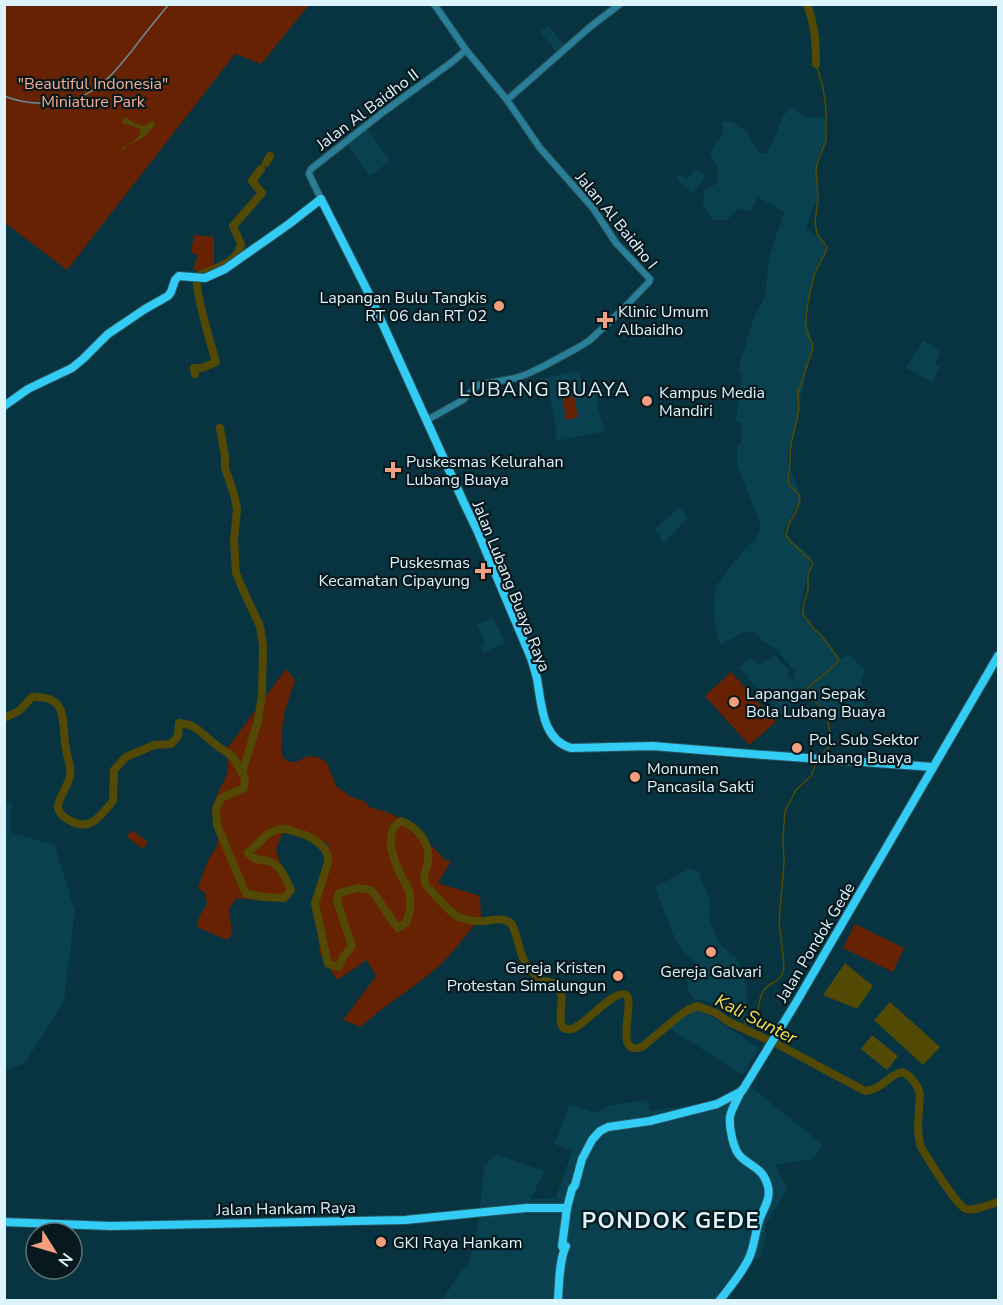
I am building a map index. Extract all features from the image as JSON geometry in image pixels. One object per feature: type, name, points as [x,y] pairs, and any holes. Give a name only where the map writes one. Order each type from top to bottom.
[{"type":"main road","points":[[4,406],[28,389],[72,368],[108,334],[168,296],[179,276],[205,278],[225,269],[290,224],[321,199]]},
{"type":"main road","name":"Jalan Lubang Buaya Raya","points":[[321,199],[350,254],[477,530],[521,634],[536,674],[540,705],[546,724],[556,739],[571,748],[652,746],[930,768]]},
{"type":"main road","name":"Jalan Pondok Gede","points":[[564,1250],[562,1246],[572,1189],[582,1159],[600,1131],[717,1104],[742,1090],[797,1001],[930,768],[999,656]]},
{"type":"main road","points":[[720,1300],[748,1260],[769,1192],[766,1180],[758,1168],[736,1151],[731,1133],[730,1116],[742,1090]]},
{"type":"main road","points":[[717,1104],[730,1116]]},
{"type":"main road","name":"Jalan Pondok Gede","points":[[558,1300],[574,1185]]},
{"type":"main road","name":"Jalan Hankam Raya","points":[[4,1222],[111,1226],[405,1220],[526,1208],[567,1208]]},
{"type":"street","name":"Jalan Al Baidho I","points":[[427,420],[463,400],[478,385],[527,374],[579,347],[590,340],[622,310],[649,280],[616,243],[593,208],[540,148],[507,100],[466,50],[434,4]]},
{"type":"street","points":[[507,100],[590,27],[620,4]]},
{"type":"street","name":"Jalan Al Baidho II","points":[[321,199],[309,174],[311,169],[466,50]]},
{"type":"shaded area","points":[[548,26],[567,47],[558,54],[540,32]]},
{"type":"shaded area","points":[[791,107],[807,118],[825,117],[826,143],[818,157],[817,197],[806,228],[821,238],[826,251],[817,266],[811,284],[805,319],[813,343],[787,459],[801,497],[784,530],[790,539],[812,557],[800,608],[801,613],[840,659],[850,655],[866,672],[861,678],[867,714],[833,718],[802,688],[805,692],[782,714],[739,668],[751,657],[759,665],[775,654],[790,671],[787,674],[801,688],[793,678],[795,672],[776,649],[762,641],[755,632],[741,633],[720,645],[715,624],[716,586],[745,549],[756,539],[761,526],[737,465],[737,445],[741,444],[742,423],[736,421],[743,374],[739,373],[754,317],[765,296],[769,258],[784,212],[758,197],[751,211],[739,208],[727,220],[713,220],[703,206],[704,190],[718,183],[717,166],[710,153],[723,134],[723,122],[731,121],[747,131],[758,152],[767,154],[783,116]]},
{"type":"shaded area","points":[[125,117],[144,126],[153,121],[155,124],[146,136],[127,146],[123,151],[122,149],[137,138],[140,132],[140,129],[123,123]]},
{"type":"shaded area","points":[[367,129],[390,161],[370,176],[347,144]]},
{"type":"shaded area","points":[[696,169],[706,176],[693,194],[676,179],[680,174],[687,179]]},
{"type":"shaded area","points":[[924,340],[941,353],[935,364],[940,367],[932,382],[906,368]]},
{"type":"shaded area","points":[[579,371],[584,392],[597,389],[599,403],[597,404],[605,431],[556,441],[555,432],[557,431],[548,390],[542,390],[539,379]]},
{"type":"shaded area","points":[[679,507],[688,518],[664,543],[655,529]]},
{"type":"shaded area","points":[[493,617],[505,643],[483,653],[480,646],[485,644],[477,625]]},
{"type":"shaded area","points":[[4,801],[12,803],[10,832],[55,845],[75,912],[64,1001],[25,1063],[5,1071]]},
{"type":"shaded area","points":[[690,868],[701,873],[700,879],[710,902],[709,917],[718,940],[742,968],[748,998],[745,1022],[705,1000],[693,999],[689,992],[687,979],[694,970],[694,963],[676,942],[655,887]]},
{"type":"shaded area","points":[[845,963],[873,986],[857,1009],[823,995]]},
{"type":"shaded area","points":[[890,1002],[940,1047],[923,1065],[874,1020]]},
{"type":"shaded area","points":[[696,1009],[716,1019],[759,1048],[743,1075],[667,1027]]},
{"type":"shaded area","points":[[872,1035],[898,1056],[887,1070],[861,1049]]},
{"type":"shaded area","points":[[744,1081],[823,1145],[812,1159],[776,1165],[787,1190],[765,1225],[766,1235],[760,1258],[744,1260],[717,1300],[442,1300],[470,1259],[479,1219],[484,1167],[496,1154],[544,1171],[531,1199],[556,1198],[572,1151],[555,1144],[569,1104],[597,1113],[608,1106],[648,1100],[650,1111],[724,1100],[733,1094]]},
{"type":"green space","name":"\"Beautiful Indonesia\" Miniature Park","points":[[5,5],[309,5],[261,64],[235,54],[67,270],[5,223]]},
{"type":"green space","points":[[194,235],[214,237],[214,267],[193,270],[198,255],[191,253]]},
{"type":"green space","points":[[574,396],[578,417],[566,420],[563,398]]},
{"type":"green space","points":[[286,669],[295,680],[284,714],[282,729],[281,752],[286,761],[296,762],[308,756],[318,757],[327,763],[336,786],[351,797],[364,801],[369,807],[390,813],[412,825],[445,860],[451,861],[438,883],[480,896],[481,917],[450,955],[429,975],[361,1027],[343,1020],[376,976],[367,960],[337,980],[320,954],[317,924],[311,906],[329,844],[295,831],[282,834],[276,849],[289,894],[255,900],[237,898],[229,908],[232,935],[227,940],[197,927],[199,917],[207,904],[205,893],[198,888],[218,840],[212,813],[215,800],[227,774],[226,750]]},
{"type":"green space","name":"Lapangan Sepak Bola Lubang Buaya","points":[[731,672],[776,722],[749,745],[705,696]]},
{"type":"green space","points":[[132,830],[148,842],[143,849],[127,837]]},
{"type":"green space","points":[[855,924],[904,948],[893,972],[843,948]]},
{"type":"waterway","points":[[807,4],[812,20],[816,64]]},
{"type":"waterway","points":[[816,64],[823,87],[826,109],[826,141],[816,169],[818,197],[815,223],[817,234],[827,247],[815,273],[807,307],[806,329],[813,348],[798,392],[799,410],[791,444],[788,480],[800,500],[786,535],[813,563],[808,574],[808,589],[803,614],[839,659],[807,689],[813,700],[826,712],[832,744],[821,755]]},
{"type":"waterway","points":[[266,163],[270,156]]},
{"type":"waterway","points":[[195,374],[194,368],[202,368],[216,362],[200,304],[197,276],[224,265],[239,251],[241,244],[233,226],[262,193],[252,181],[261,169]]},
{"type":"waterway","points":[[220,428],[225,468],[237,509],[234,540],[236,573],[260,626],[263,646],[262,695],[258,721],[242,773]]},
{"type":"waterway","name":"Kali Sunter","points":[[4,718],[19,711],[32,697],[53,700],[58,705],[63,720],[70,766],[69,780],[58,803],[58,808],[65,818],[83,825],[94,821],[113,801],[114,770],[126,757],[154,745],[171,744],[178,736],[179,723],[197,729],[233,757],[245,778],[244,788],[221,798],[216,809],[217,825],[246,894],[284,898],[291,890],[278,867],[248,853],[269,833],[283,828],[305,835],[324,848],[328,856],[328,863],[315,903],[328,964],[338,967],[352,946],[337,901],[339,893],[358,888],[371,890],[398,928],[406,923],[409,915],[410,895],[399,872],[391,843],[393,830],[401,821],[417,831],[425,841],[428,853],[425,884],[450,911],[468,920],[501,919],[511,923],[522,957],[528,967],[539,979],[554,983],[561,991],[563,1028],[571,1029],[577,1026],[621,994],[626,995],[628,1000],[626,1037],[628,1044],[633,1048],[642,1047],[679,1016],[697,1006],[716,1013],[729,1022],[779,1045],[865,1091],[876,1088],[892,1076],[902,1072],[913,1081],[920,1094],[918,1128],[921,1147],[949,1191],[961,1206],[969,1210],[998,1202]]},
{"type":"waterway","name":"Kali Sunter","points":[[744,1029],[746,1018],[750,1018],[752,1013],[757,1014],[762,992],[782,976],[784,965],[779,921],[784,863],[785,811],[796,790],[811,776],[817,761]]},
{"type":"tram line","points":[[4,96],[32,103],[44,103],[64,102],[88,93],[117,69],[169,4]]},
{"type":"place","name":"Lapangan Bulu Tangkis RT 06 dan RT 02","points":[[499,306]]},
{"type":"place","name":"Klinic Umum Albaidho","points":[[605,320]]},
{"type":"place","name":"Kampus Media Mandiri","points":[[647,401]]},
{"type":"place","name":"Puskesmas Kelurahan Lubang Buaya","points":[[393,470]]},
{"type":"place","name":"Puskesmas Kecamatan Cipayung","points":[[483,571]]},
{"type":"place","name":"Lapangan Sepak Bola Lubang Buaya","points":[[734,702]]},
{"type":"place","name":"Pol. Sub Sektor Lubang Buaya","points":[[797,748]]},
{"type":"place","name":"Monumen Pancasila Sakti","points":[[635,777]]},
{"type":"place","name":"Gereja Galvari","points":[[711,952]]},
{"type":"place","name":"Gereja Kristen Protestan Simalungun","points":[[618,976]]},
{"type":"place","name":"GKI Raya Hankam","points":[[381,1242]]},
{"type":"district","name":"LUBANG BUAYA","points":[[545,389]]},
{"type":"district","name":"PONDOK GEDE","points":[[671,1220]]}]
